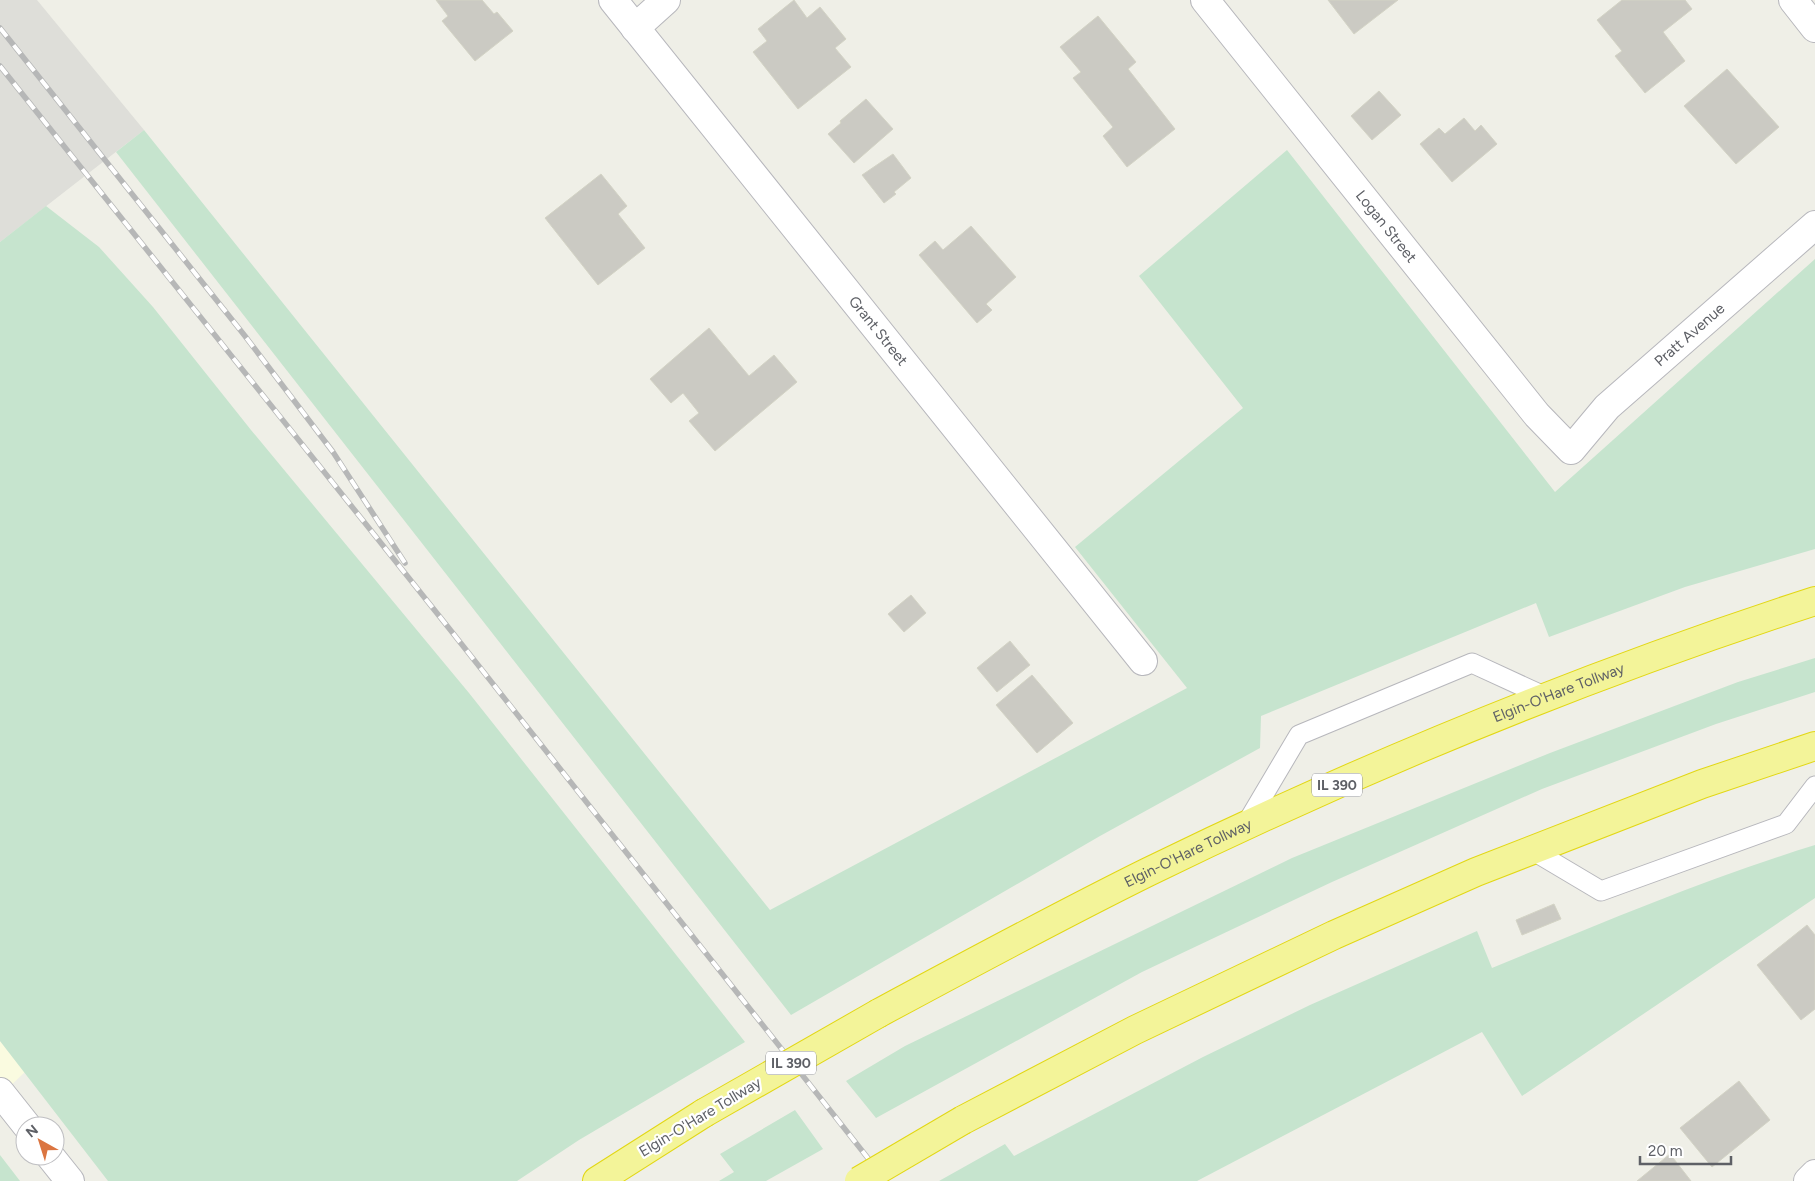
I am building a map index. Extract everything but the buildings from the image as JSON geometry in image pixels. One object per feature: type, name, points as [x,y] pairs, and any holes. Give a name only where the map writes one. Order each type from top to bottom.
[{"type":"highway","name":"Elgin-O'Hare Tollway","points":[[597,1181],[704,1113],[879,1013],[1016,939],[1147,872],[1245,826],[1454,734],[1758,620],[1815,601]]},
{"type":"highway","points":[[859,1181],[963,1120],[1135,1030],[1334,935],[1476,872],[1702,784],[1815,746]]},
{"type":"street","name":"Grant Street","points":[[613,0],[1143,661]]},
{"type":"street","points":[[636,28],[666,0]]},
{"type":"street","name":"Logan Street","points":[[1205,0],[1537,415],[1571,450]]},
{"type":"street","points":[[1792,0],[1815,28]]},
{"type":"street","name":"Pratt Avenue","points":[[1571,450],[1607,407],[1815,224]]},
{"type":"street","points":[[0,1092],[19,1116]]},
{"type":"street","points":[[58,1166],[70,1181]]},
{"type":"street","points":[[1808,1181],[1815,1174]]},
{"type":"lane","points":[[1245,826],[1298,735],[1472,663],[1548,698]]},
{"type":"lane","points":[[1532,850],[1601,891],[1786,824],[1815,786]]},
{"type":"shaded area","points":[[0,0],[37,0],[144,130],[0,242]]},
{"type":"shaded area","points":[[144,130],[770,910],[1187,688],[1075,547],[1243,408],[1139,276],[1287,150],[1555,492],[1815,259],[1815,549],[1685,587],[1549,637],[1536,603],[1261,716],[1260,748],[1100,836],[791,1015],[116,152]]},
{"type":"shaded area","points":[[46,206],[99,247],[153,307],[251,430],[469,693],[745,1042],[579,1140],[517,1181],[108,1181],[65,1125],[65,1116],[58,1116],[0,1041],[0,242]]},
{"type":"shaded area","points":[[1815,658],[1815,692],[1716,724],[1542,789],[1332,882],[1142,972],[876,1118],[846,1081],[905,1046],[1292,858],[1550,753],[1738,682]]},
{"type":"shaded area","points":[[1815,845],[1815,898],[1522,1096],[1482,1032],[1197,1181],[939,1181],[1005,1144],[1014,1156],[1203,1057],[1310,1005],[1477,931],[1492,968],[1693,887]]},
{"type":"shaded area","points":[[0,1041],[25,1072],[0,1096]]},
{"type":"shaded area","points":[[795,1110],[823,1149],[766,1181],[719,1181],[734,1172],[720,1154]]},
{"type":"shaded area","points":[[0,1155],[20,1181],[0,1181]]},
{"type":"railway","points":[[0,28],[245,336],[333,452],[405,563]]},
{"type":"railway","points":[[0,66],[448,627],[886,1181]]}]
